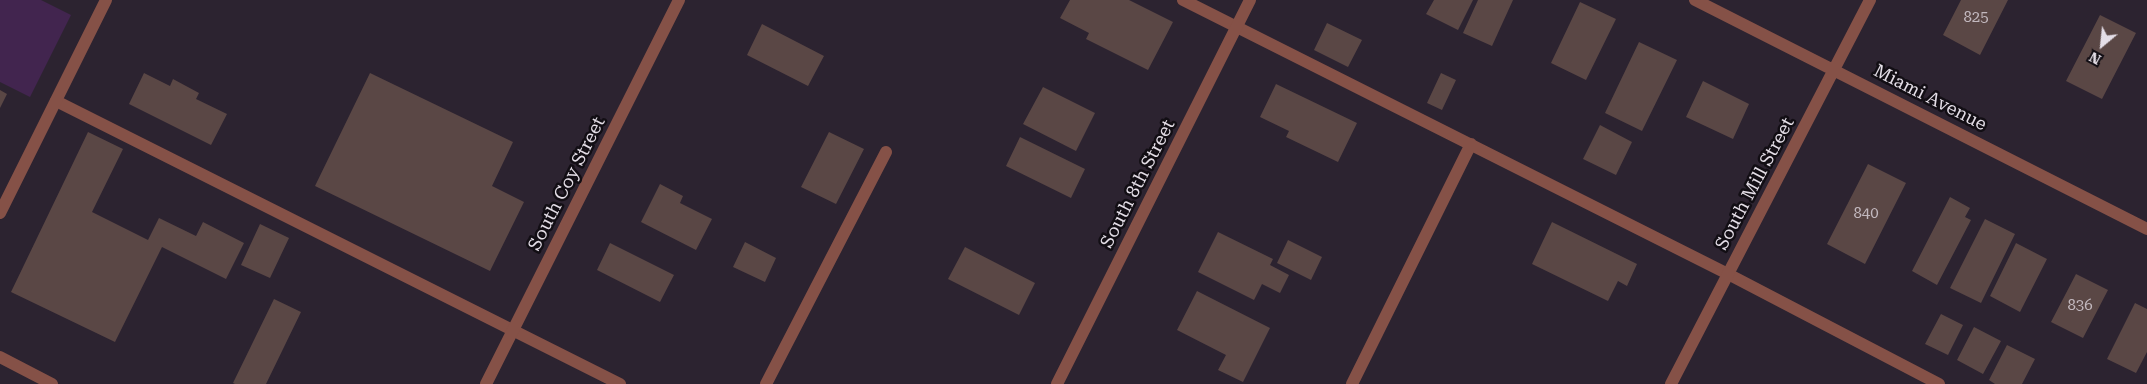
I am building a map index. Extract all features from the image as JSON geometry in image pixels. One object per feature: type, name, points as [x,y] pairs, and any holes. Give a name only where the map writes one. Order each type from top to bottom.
[{"type":"street","points":[[0,213],[106,0]]},
{"type":"street","name":"South Coy Street","points":[[486,384],[679,0]]},
{"type":"street","points":[[1183,0],[1728,274],[1936,383]]},
{"type":"street","name":"South 8th Street","points":[[1057,384],[1250,0]]},
{"type":"street","name":"Miami Avenue","points":[[1695,0],[1835,69],[2147,229]]},
{"type":"street","name":"South Mill Street","points":[[1671,384],[1870,0]]},
{"type":"street","points":[[56,101],[620,384]]},
{"type":"street","points":[[1352,384],[1470,144]]},
{"type":"street","points":[[766,384],[886,152]]},
{"type":"street","points":[[0,357],[52,384]]},
{"type":"shaded area","points":[[0,0],[41,0],[71,15],[30,97],[0,82]]},
{"type":"building","points":[[1070,0],[1129,0],[1173,22],[1148,70],[1086,39],[1089,33],[1060,18]]},
{"type":"building","points":[[1434,0],[1473,0],[1458,30],[1426,14]]},
{"type":"building","points":[[1478,0],[1513,0],[1492,46],[1463,33]]},
{"type":"building","points":[[1961,0],[2008,0],[1980,55],[1943,35]]},
{"type":"building","points":[[1580,2],[1616,19],[1586,80],[1551,63]]},
{"type":"building","points":[[2100,15],[2136,33],[2102,99],[2066,81]]},
{"type":"building","points":[[1327,23],[1362,40],[1348,67],[1314,50]]},
{"type":"building","points":[[762,24],[824,56],[808,86],[747,55]]},
{"type":"building","points":[[1639,42],[1677,60],[1642,131],[1605,113]]},
{"type":"building","points":[[144,73],[170,86],[173,79],[199,93],[196,99],[227,114],[211,145],[129,104]]},
{"type":"building","points":[[370,73],[513,142],[492,186],[524,202],[490,271],[315,186]]},
{"type":"building","points":[[1441,73],[1456,80],[1442,110],[1427,103]]},
{"type":"building","points":[[1703,81],[1749,104],[1733,139],[1686,117]]},
{"type":"building","points":[[1276,84],[1357,123],[1338,162],[1286,137],[1289,131],[1260,117]]},
{"type":"building","points":[[1043,87],[1095,113],[1076,151],[1023,124]]},
{"type":"building","points":[[0,90],[7,94],[0,108]]},
{"type":"building","points":[[1600,125],[1632,142],[1616,175],[1583,159]]},
{"type":"building","points":[[88,132],[123,149],[92,212],[148,240],[159,218],[196,236],[203,222],[244,243],[226,279],[162,247],[115,342],[11,292]]},
{"type":"building","points":[[829,132],[864,149],[836,204],[801,187]]},
{"type":"building","points":[[1020,137],[1085,169],[1071,198],[1006,166]]},
{"type":"building","points":[[1868,164],[1906,183],[1865,264],[1827,244]]},
{"type":"building","points":[[660,184],[683,196],[680,203],[712,219],[696,250],[641,222]]},
{"type":"building","points":[[1950,197],[1970,208],[1965,217],[1971,220],[1937,285],[1912,271]]},
{"type":"building","points":[[1985,219],[2015,234],[1981,303],[1950,288]]},
{"type":"building","points":[[1552,222],[1637,264],[1627,286],[1618,281],[1608,301],[1532,264]]},
{"type":"building","points":[[260,224],[289,238],[270,278],[241,265]]},
{"type":"building","points":[[1218,232],[1273,259],[1270,265],[1289,275],[1280,293],[1262,284],[1254,300],[1198,272]]},
{"type":"building","points":[[1288,240],[1322,257],[1311,280],[1277,263]]},
{"type":"building","points":[[745,242],[776,258],[765,282],[733,267]]},
{"type":"building","points":[[610,243],[674,275],[660,302],[597,270]]},
{"type":"building","points":[[2016,243],[2047,259],[2020,312],[1990,296]]},
{"type":"building","points":[[965,247],[1035,283],[1019,315],[948,279]]},
{"type":"building","points":[[2076,274],[2108,290],[2083,338],[2051,322]]},
{"type":"building","points":[[1197,291],[1270,328],[1243,382],[1218,370],[1226,355],[1177,330]]},
{"type":"building","points":[[274,299],[301,312],[266,384],[235,384],[233,383]]},
{"type":"building","points":[[2135,303],[2147,309],[2147,352],[2136,373],[2107,359]]},
{"type":"building","points":[[1941,314],[1963,325],[1948,355],[1925,344]]},
{"type":"building","points":[[1974,327],[2001,341],[1983,374],[1957,360]]},
{"type":"building","points":[[2007,345],[2035,359],[2022,384],[1995,384],[1989,380]]}]
